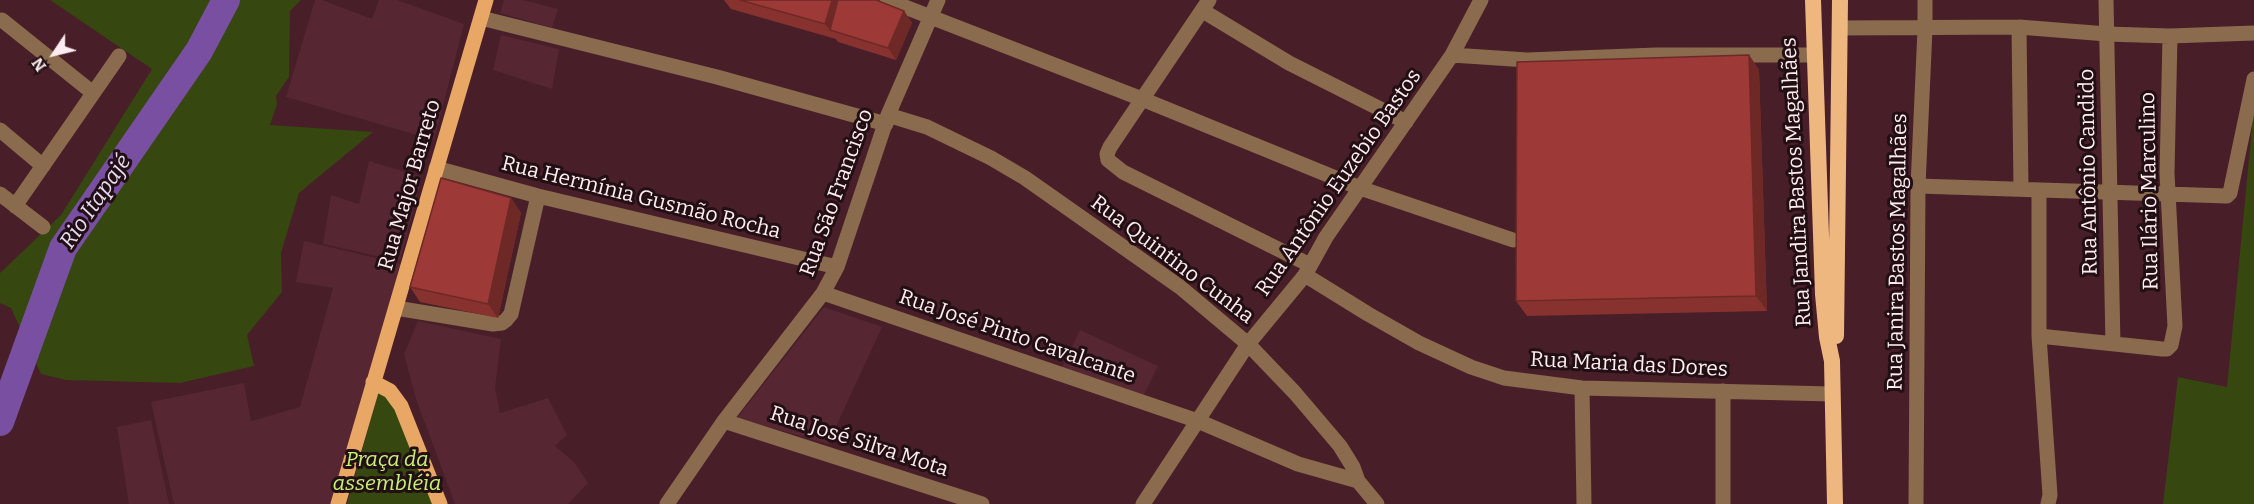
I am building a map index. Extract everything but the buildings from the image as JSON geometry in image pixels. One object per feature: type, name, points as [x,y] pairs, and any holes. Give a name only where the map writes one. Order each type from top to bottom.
[{"type":"highway","name":"Rua Jandira Bastos Magalhães","points":[[1813,0],[1823,294],[1832,361]]},
{"type":"highway","name":"Rua Jandira Bastos Magalhães","points":[[1835,504],[1832,361],[1836,338],[1840,0]]},
{"type":"main road","name":"Rua Major Barreto","points":[[338,504],[486,0]]},
{"type":"main road","points":[[373,382],[390,391],[401,406],[440,504]]},
{"type":"street","points":[[887,0],[1142,99],[1360,188],[1513,240]]},
{"type":"street","name":"Rua São Francisco","points":[[668,504],[724,420],[823,293],[837,267],[887,119],[938,0]]},
{"type":"street","name":"Rua Antônio Euzebio Bastos","points":[[1143,504],[1248,344],[1307,270],[1326,237],[1452,55],[1481,0]]},
{"type":"street","name":"Rua Janira Bastos Magalhães","points":[[1916,504],[1918,186],[1925,0]]},
{"type":"street","name":"Rua Antônio Candido","points":[[2106,0],[2113,344]]},
{"type":"street","points":[[1142,99],[1206,5],[1289,63],[1406,122]]},
{"type":"street","name":"Rua Quintino Cunha","points":[[481,18],[927,127],[963,143],[1025,178],[1179,287],[1248,344],[1295,393],[1333,438],[1353,467],[1358,481],[1377,504]]},
{"type":"street","points":[[2,20],[93,93]]},
{"type":"street","points":[[1840,28],[2019,27],[2170,36],[2254,33]]},
{"type":"street","points":[[2019,27],[2021,189]]},
{"type":"street","name":"Rua Ilário Marculino","points":[[2113,344],[2167,349],[2171,345],[2175,326],[2168,173],[2170,36]]},
{"type":"street","points":[[1452,55],[1527,60],[1656,55],[1814,55]]},
{"type":"street","points":[[15,206],[119,56]]},
{"type":"street","points":[[1918,186],[2169,193],[2223,197],[2230,193],[2254,79]]},
{"type":"street","name":"Rua Maria das Dores","points":[[1142,99],[1110,147],[1107,154],[1108,160],[1123,172],[1307,270],[1388,326],[1471,367],[1504,378],[1582,388],[1832,394]]},
{"type":"street","points":[[0,130],[43,166]]},
{"type":"street","name":"Rua Hermínia Gusmão Rocha","points":[[436,168],[538,196],[837,267]]},
{"type":"street","points":[[2039,190],[2038,336],[2048,504]]},
{"type":"street","points":[[0,194],[43,227]]},
{"type":"street","points":[[396,308],[493,324],[506,320],[511,314],[538,196]]},
{"type":"street","name":"Rua José Pinto Cavalcante","points":[[823,293],[1198,421],[1298,464],[1358,481]]},
{"type":"street","points":[[2038,336],[2113,344]]},
{"type":"street","points":[[1582,388],[1584,504]]},
{"type":"street","points":[[1723,391],[1723,504]]},
{"type":"street","name":"Rua José Silva Mota","points":[[724,420],[982,504]]},
{"type":"shaded area","points":[[315,0],[322,0],[372,19],[379,0],[397,0],[464,24],[434,140],[286,97]]},
{"type":"shaded area","points":[[504,0],[523,0],[558,9],[552,28],[500,13]]},
{"type":"shaded area","points":[[501,35],[559,49],[552,89],[493,70]]},
{"type":"shaded area","points":[[369,161],[422,177],[400,261],[323,244],[331,195],[359,204]]},
{"type":"shaded area","points":[[304,241],[401,264],[330,504],[174,504],[151,402],[244,383],[251,421],[300,407],[333,288],[296,282]]},
{"type":"shaded area","points":[[824,307],[882,327],[828,444],[737,418]]},
{"type":"shaded area","points":[[418,321],[501,339],[495,388],[500,413],[548,398],[567,435],[555,446],[574,462],[588,483],[568,504],[455,504],[416,399],[404,354]]},
{"type":"shaded area","points":[[1080,330],[1158,366],[1144,395],[1062,367]]},
{"type":"shaded area","points":[[151,420],[169,504],[129,504],[117,427]]},
{"type":"green space","points":[[50,0],[301,0],[290,11],[289,77],[276,96],[277,104],[270,125],[373,132],[299,193],[281,253],[282,292],[247,335],[254,366],[180,383],[66,380],[41,374],[11,308],[0,303],[0,273],[61,215],[152,69]]},
{"type":"green space","points":[[2254,107],[2254,504],[2163,504],[2178,377],[2227,387]]},
{"type":"green space","name":"Praça da assembléia","points":[[378,393],[391,396],[433,504],[347,504]]},
{"type":"waterway","name":"Rio Itapajé","points":[[0,422],[63,248],[199,51],[226,0]]}]
